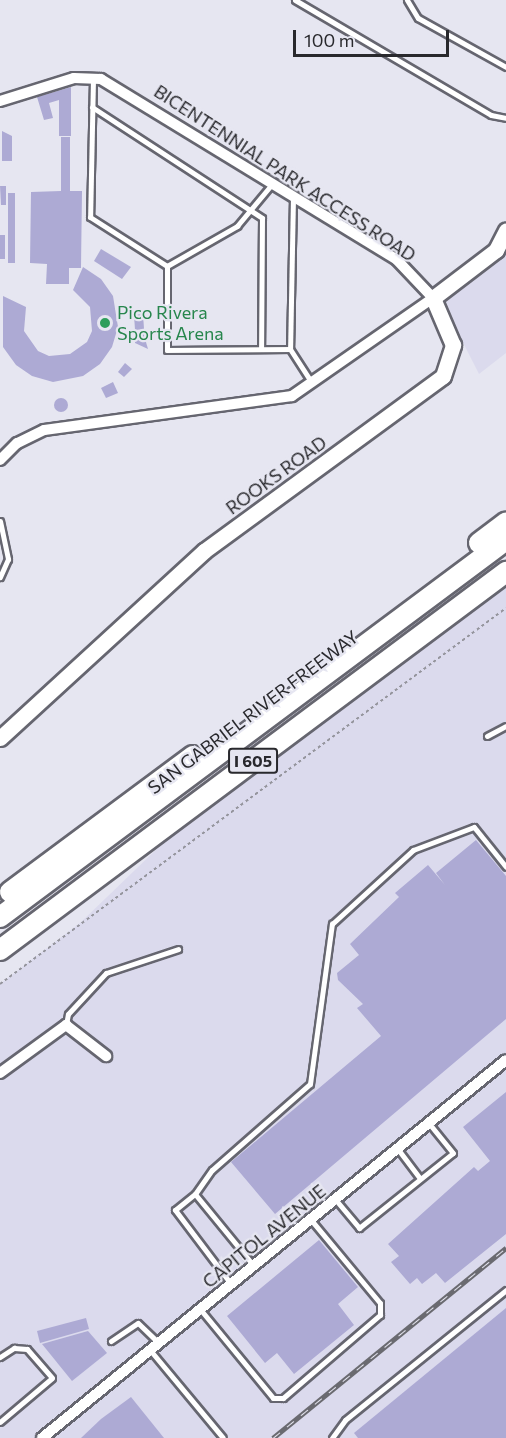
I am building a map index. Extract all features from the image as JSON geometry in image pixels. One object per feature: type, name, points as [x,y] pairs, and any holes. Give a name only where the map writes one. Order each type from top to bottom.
[{"type":"highway","name":"SAN GABRIEL RIVER FREEWAY","points":[[0,900],[506,523]]},
{"type":"highway","points":[[0,917],[506,540]]},
{"type":"highway","points":[[0,935],[506,557]]},
{"type":"highway","name":"I 605","points":[[0,950],[506,572]]},
{"type":"street","name":"BICENTENNIAL PARK ACCESS ROAD","points":[[0,100],[74,78],[93,79],[138,98],[397,261],[433,298]]},
{"type":"street","points":[[0,460],[17,443],[44,430],[292,396],[313,385],[496,250],[506,230]]},
{"type":"street","name":"ROOKS ROAD","points":[[0,738],[204,551],[443,376],[453,345],[433,298]]},
{"type":"street","points":[[0,1073],[66,1025],[106,1056]]},
{"type":"street","name":"CAPITOL AVENUE","points":[[42,1438],[506,1060]]},
{"type":"lane","points":[[295,0],[491,115],[506,118]]},
{"type":"lane","points":[[407,0],[418,18],[506,67]]},
{"type":"lane","points":[[93,79],[90,217],[166,266]]},
{"type":"lane","points":[[92,107],[255,210],[261,218],[261,349]]},
{"type":"lane","points":[[166,266],[237,226],[255,210],[273,183]]},
{"type":"lane","points":[[293,196],[290,349],[313,385]]},
{"type":"lane","points":[[166,266],[167,350],[290,349]]},
{"type":"lane","points":[[0,521],[8,560],[0,577]]},
{"type":"lane","points":[[488,735],[506,726]]},
{"type":"lane","points":[[231,1284],[175,1210],[195,1194],[212,1170],[310,1084],[332,924],[413,850],[474,827],[506,867]]},
{"type":"lane","points":[[66,1025],[68,1014],[106,973],[178,949]]},
{"type":"lane","points":[[335,1199],[359,1228],[453,1153],[429,1122]]},
{"type":"lane","points":[[397,1148],[420,1178]]},
{"type":"lane","points":[[195,1194],[254,1266]]},
{"type":"lane","points":[[200,1309],[273,1398],[283,1398],[380,1315],[380,1303],[310,1219]]},
{"type":"lane","points":[[334,1438],[345,1420],[506,1290]]},
{"type":"lane","points":[[111,1341],[138,1323],[159,1343]]},
{"type":"lane","points":[[0,1357],[21,1347],[33,1351],[36,1359],[52,1378],[0,1422]]},
{"type":"lane","points":[[150,1350],[222,1438]]},
{"type":"path","points":[[0,984],[506,608]]},
{"type":"shaded area","points":[[506,252],[506,353],[479,374],[444,305],[448,297]]},
{"type":"shaded area","points":[[506,566],[506,1438],[0,1438],[0,984],[80,923],[219,789]]},
{"type":"building","points":[[71,87],[71,136],[59,136],[59,100],[49,103],[53,118],[44,120],[37,97]]},
{"type":"building","points":[[2,131],[12,136],[12,161],[2,161]]},
{"type":"building","points":[[61,137],[70,137],[70,191],[82,191],[81,268],[69,268],[69,284],[46,284],[47,264],[30,263],[31,192],[61,191]]},
{"type":"building","points":[[0,186],[6,186],[6,205],[1,205]]},
{"type":"building","points":[[8,193],[15,193],[15,263],[8,263]]},
{"type":"building","points":[[0,235],[5,235],[5,259],[0,259]]},
{"type":"building","points":[[101,249],[131,267],[122,279],[94,261]]},
{"type":"building","name":"Pico Rivera Sports Arena","points":[[83,267],[101,279],[113,296],[118,327],[112,347],[100,364],[83,376],[53,382],[32,376],[16,365],[3,347],[3,296],[26,307],[24,331],[38,351],[49,356],[70,354],[87,342],[92,331],[90,307],[73,290]]},
{"type":"building","points":[[143,314],[144,329],[135,330],[134,315]]},
{"type":"building","points":[[135,332],[143,332],[148,349],[135,343]]},
{"type":"building","points":[[125,363],[132,369],[124,377],[118,372]]},
{"type":"building","points":[[113,382],[118,393],[106,398],[101,388]]},
{"type":"building","points":[[61,398],[66,400],[68,405],[66,410],[61,412],[56,410],[54,405],[56,400]]},
{"type":"building","points":[[476,840],[506,876],[506,1019],[275,1214],[231,1162],[381,1036],[357,1008],[363,1004],[338,980],[337,973],[359,955],[350,944],[399,897],[395,893],[428,865],[445,885],[436,873]]},
{"type":"building","points":[[506,1092],[506,1234],[445,1283],[436,1273],[422,1284],[417,1278],[410,1284],[391,1262],[399,1256],[388,1244],[474,1167],[478,1171],[490,1161],[463,1127]]},
{"type":"building","points":[[319,1240],[358,1287],[338,1304],[354,1325],[294,1374],[277,1353],[265,1363],[227,1316]]},
{"type":"building","points":[[506,1308],[506,1438],[358,1438],[354,1433]]},
{"type":"building","points":[[86,1318],[89,1329],[40,1343],[37,1331]]},
{"type":"building","points":[[88,1331],[107,1353],[72,1381],[42,1344]]},
{"type":"building","points":[[131,1397],[164,1438],[81,1438],[101,1419]]},
{"type":"railway","points":[[273,1438],[506,1248]]},
{"type":"place","name":"Pico Rivera Sports Arena","points":[[105,323]]}]
